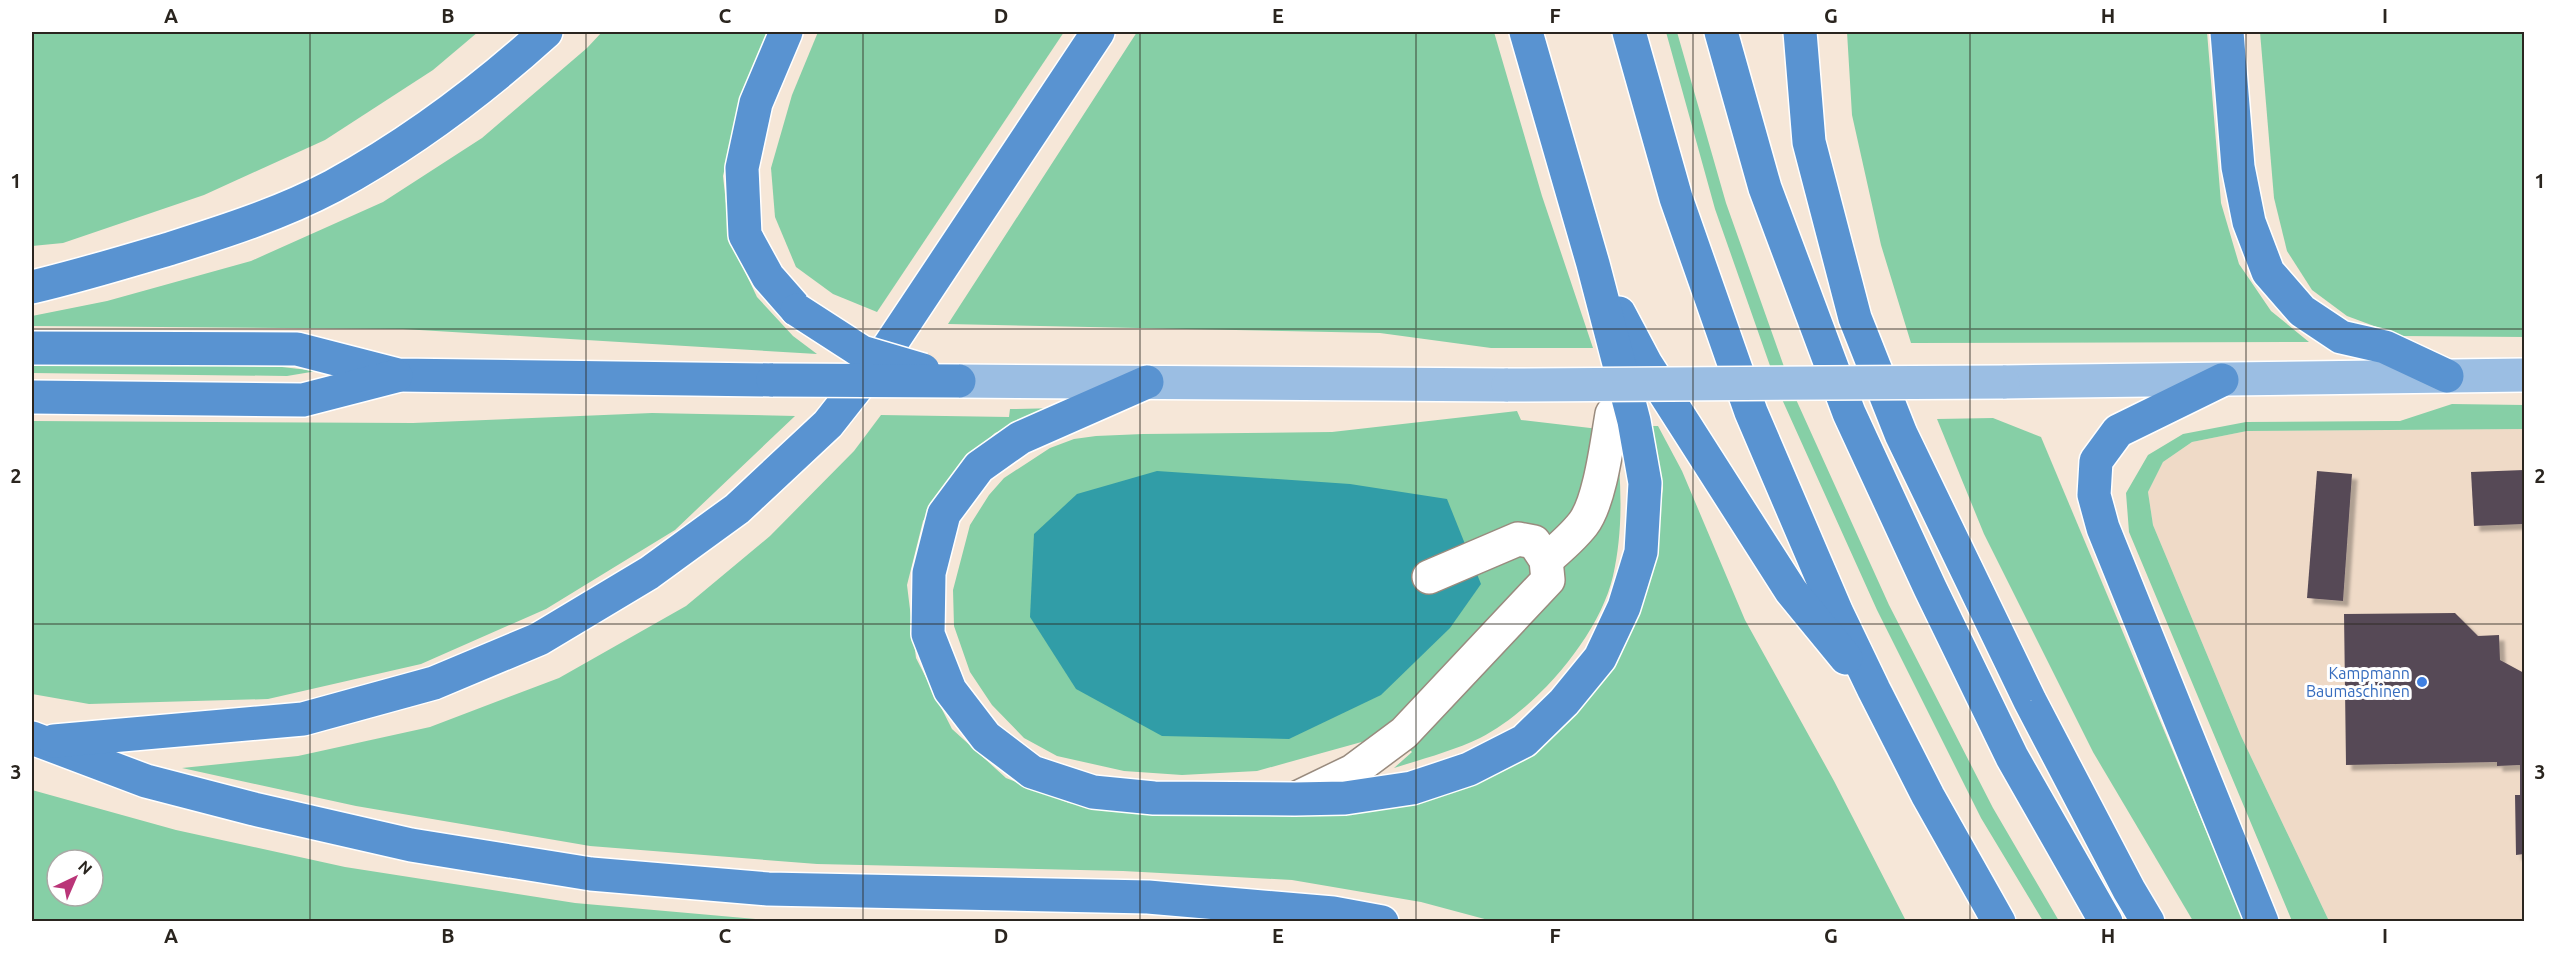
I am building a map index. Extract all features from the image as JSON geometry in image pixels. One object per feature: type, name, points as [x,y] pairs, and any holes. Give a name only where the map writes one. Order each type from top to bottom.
[{"type":"highway","points":[[32,287],[85,274],[242,226],[332,186],[422,130],[515,60],[546,32]]},
{"type":"highway","points":[[786,32],[756,103],[742,168],[746,235],[768,277],[797,310],[862,352],[959,381]]},
{"type":"highway","points":[[39,740],[303,719],[380,698],[434,683],[539,639],[648,573],[737,509],[828,424],[890,345],[1098,32]]},
{"type":"highway","points":[[1147,382],[1020,438],[979,467],[944,514],[929,573],[928,634],[950,690],[986,737],[1032,772],[1093,792],[1154,798],[1345,798],[1412,788],[1469,769],[1524,741],[1564,702],[1600,658],[1624,607],[1641,552],[1645,483],[1634,421],[1593,264],[1526,32]]},
{"type":"highway","points":[[1629,32],[1676,198],[1751,412],[1837,613],[1874,690],[1928,796],[1999,921]]},
{"type":"highway","points":[[1721,32],[1765,188],[1849,413],[1930,588],[2013,757],[2106,921]]},
{"type":"highway","points":[[1800,32],[1809,142],[1855,318],[1901,434],[2030,701],[2128,890],[2148,921]]},
{"type":"highway","points":[[2227,32],[2238,167],[2249,222],[2268,272],[2302,311],[2341,337],[2385,347],[2447,376]]},
{"type":"highway","points":[[1593,264],[1646,364],[1791,591],[1874,690]]},
{"type":"highway","points":[[32,348],[297,349],[398,375],[959,381]]},
{"type":"highway","points":[[32,397],[303,400],[398,375]]},
{"type":"highway","points":[[2222,380],[2118,431],[2096,461],[2094,495],[2103,528],[2262,921]]},
{"type":"highway","points":[[39,740],[146,781],[254,809],[411,845],[591,874],[768,889],[1159,898],[1322,912],[1382,921]]},
{"type":"main road","points":[[959,381],[1508,384],[2003,382],[2524,375]]},
{"type":"lane","points":[[1546,560],[1585,522],[1602,476],[1612,414]]},
{"type":"lane","points":[[1294,799],[1353,771],[1404,733],[1548,579],[1546,560],[1534,542],[1518,539],[1430,577]]},
{"type":"shaded area","points":[[2524,429],[2524,921],[2329,921],[2241,736],[2153,525],[2148,492],[2163,462],[2192,442],[2247,431]]},
{"type":"green space","points":[[32,32],[478,32],[433,70],[325,140],[204,195],[63,243],[32,246]]},
{"type":"green space","points":[[602,32],[767,32],[741,96],[723,176],[730,240],[757,297],[793,336],[817,354],[403,329],[32,326],[32,316],[107,301],[251,261],[383,202],[482,138],[587,48]]},
{"type":"green space","points":[[818,32],[1064,32],[877,312],[833,294],[796,267],[775,217],[771,168],[792,95]]},
{"type":"green space","points":[[1137,32],[1494,32],[1542,196],[1593,348],[1491,348],[1380,333],[948,324]]},
{"type":"green space","points":[[1666,32],[1677,32],[1726,203],[1794,395],[1889,605],[1993,808],[2059,921],[2043,921],[1981,818],[1877,610],[1781,397],[1715,209]]},
{"type":"green space","points":[[1847,32],[2207,32],[2221,203],[2239,264],[2271,311],[2309,342],[1911,343],[1881,245],[1852,115]]},
{"type":"green space","points":[[2260,32],[2524,32],[2524,337],[2401,336],[2347,316],[2312,290],[2287,251],[2274,198]]},
{"type":"green space","points":[[32,363],[282,367],[317,371],[287,376],[32,373]]},
{"type":"green space","points":[[2452,404],[2524,405],[2524,429],[2247,431],[2192,442],[2163,462],[2148,492],[2153,525],[2241,736],[2329,921],[2292,921],[2129,532],[2126,493],[2148,455],[2183,434],[2246,422],[2400,421]]},
{"type":"green space","points":[[1059,408],[995,433],[952,474],[923,521],[907,585],[916,658],[952,729],[1006,778],[1069,803],[1145,814],[1272,814],[1504,764],[1646,578],[1663,488],[1652,426],[1658,426],[1682,471],[1745,620],[1834,781],[1906,921],[1492,921],[1421,902],[1292,880],[1123,871],[817,864],[590,846],[356,806],[182,768],[298,756],[430,727],[559,678],[686,606],[770,536],[854,451],[881,415],[1009,417],[1010,409]]},
{"type":"green space","points":[[1517,411],[1521,420],[1616,431],[1620,486],[1619,540],[1613,576],[1606,599],[1579,647],[1543,691],[1501,726],[1480,738],[1394,768],[1412,752],[1390,730],[1376,738],[1257,771],[1182,775],[1124,771],[1057,756],[1024,738],[992,705],[970,672],[954,626],[953,590],[970,525],[989,495],[1004,478],[1050,448],[1074,439],[1096,436],[1332,432]]},
{"type":"green space","points":[[652,413],[795,416],[675,530],[546,609],[421,664],[268,699],[89,704],[32,694],[32,421],[413,423]]},
{"type":"green space","points":[[1993,418],[2041,437],[2244,921],[2193,921],[2093,752],[1984,534],[1937,419]]},
{"type":"green space","points":[[32,790],[176,830],[345,867],[575,903],[766,920],[828,921],[32,921]]},
{"type":"water","points":[[1157,471],[1350,484],[1447,499],[1481,584],[1450,628],[1381,695],[1289,739],[1162,736],[1076,689],[1030,617],[1034,534],[1077,494]]},
{"type":"building","points":[[2524,470],[2524,524],[2474,526],[2471,472]]},
{"type":"building","points":[[2317,471],[2352,474],[2343,601],[2307,598]]},
{"type":"building","points":[[2455,613],[2478,636],[2499,635],[2500,660],[2524,673],[2524,854],[2516,855],[2515,795],[2520,795],[2520,765],[2497,766],[2497,762],[2346,765],[2344,614]]},
{"type":"place","name":"Kampmann Baumaschinen","points":[[2422,682]]}]
